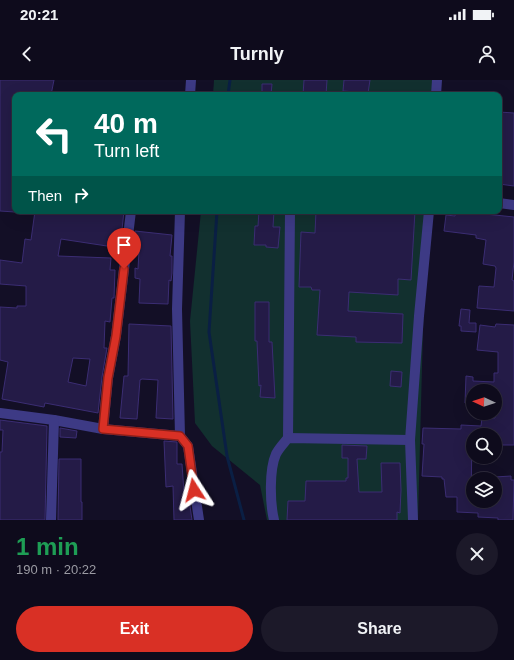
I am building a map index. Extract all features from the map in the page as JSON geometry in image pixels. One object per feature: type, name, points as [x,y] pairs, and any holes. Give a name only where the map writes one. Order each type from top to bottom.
[{"type":"street","points":[[190,92],[192,80]]},
{"type":"street","points":[[436,92],[437,80]]},
{"type":"street","points":[[502,203],[514,205]]},
{"type":"street","points":[[103,429],[108,378],[116,336],[131,214]]},
{"type":"street","points":[[180,214],[177,309],[180,436],[188,446],[199,520]]},
{"type":"street","points":[[274,520],[271,497],[276,454],[288,438],[290,214]]},
{"type":"street","points":[[412,520],[410,440],[419,316],[429,214]]},
{"type":"street","points":[[0,413],[54,420],[103,429],[180,436]]},
{"type":"street","points":[[51,520],[54,420]]},
{"type":"street","points":[[288,438],[410,440]]},
{"type":"green space","points":[[214,80],[436,80],[435,92],[213,92]]},
{"type":"green space","points":[[201,214],[428,214],[424,291],[418,520],[267,520],[260,485],[212,446],[195,423],[190,321]]},
{"type":"building","points":[[0,80],[54,80],[52,92],[12,92],[12,212],[0,211]]},
{"type":"building","points":[[304,80],[327,80],[326,92],[303,92]]},
{"type":"building","points":[[344,80],[370,80],[368,92],[343,91]]},
{"type":"building","points":[[262,84],[272,84],[271,92],[262,92]]},
{"type":"building","points":[[502,112],[514,113],[514,186],[502,184]]},
{"type":"building","points":[[35,214],[124,214],[120,248],[61,239],[58,256],[111,258],[110,270],[115,270],[114,298],[112,298],[110,322],[105,321],[104,348],[107,348],[98,413],[45,403],[44,407],[2,399],[8,362],[0,360],[0,307],[17,308],[17,306],[26,306],[26,286],[0,284],[0,260],[22,263],[25,239],[31,240]],"holes":[[[73,358],[90,359],[86,386],[68,382]]]},
{"type":"building","points":[[259,214],[274,214],[273,227],[280,227],[278,248],[266,247],[266,245],[254,245],[255,226],[258,226]]},
{"type":"building","points":[[316,214],[415,214],[411,280],[398,279],[398,295],[349,292],[348,311],[403,314],[402,343],[356,342],[356,337],[317,335],[320,290],[312,290],[311,287],[299,287],[301,232],[315,233]]},
{"type":"building","points":[[455,214],[485,214],[514,217],[514,262],[512,280],[514,281],[514,311],[477,308],[479,286],[494,287],[496,268],[495,266],[483,264],[486,240],[476,238],[476,235],[444,231],[446,215],[455,216]]},
{"type":"building","points":[[135,231],[172,235],[170,256],[172,256],[172,273],[171,281],[169,280],[168,304],[139,303],[140,279],[135,278],[135,268],[138,269],[139,251],[133,251]]},
{"type":"building","points":[[255,302],[269,302],[269,342],[272,342],[275,398],[260,397],[261,385],[259,386],[257,341],[255,341]]},
{"type":"building","points":[[461,309],[470,310],[469,323],[476,323],[476,332],[461,331],[461,326],[459,326]]},
{"type":"building","points":[[129,324],[171,326],[173,419],[156,418],[158,380],[142,379],[140,380],[137,419],[120,418],[124,376],[128,376]]},
{"type":"building","points":[[496,324],[514,325],[514,445],[502,445],[502,428],[466,428],[466,464],[472,464],[471,472],[466,472],[466,508],[502,508],[502,477],[511,476],[511,480],[514,480],[513,520],[498,520],[498,518],[478,517],[478,513],[457,512],[457,497],[446,497],[444,479],[442,479],[442,477],[422,476],[424,444],[422,444],[423,428],[461,429],[461,425],[481,426],[482,420],[502,420],[502,384],[466,384],[465,403],[466,376],[473,377],[473,381],[494,382],[494,373],[498,373],[498,352],[477,350],[480,325],[495,327]]},
{"type":"building","points":[[391,371],[402,372],[401,387],[390,386]]},
{"type":"building","points":[[0,420],[47,426],[45,520],[0,520],[0,452],[2,452],[3,430],[0,430]]},
{"type":"building","points":[[60,428],[77,431],[76,438],[60,437]]},
{"type":"building","points":[[164,441],[177,442],[177,464],[182,464],[184,492],[188,492],[192,520],[174,520],[173,486],[166,487]]},
{"type":"building","points":[[342,445],[367,446],[366,459],[357,459],[359,492],[382,492],[381,463],[400,463],[400,513],[397,512],[397,520],[287,520],[288,501],[305,501],[306,481],[346,481],[346,478],[348,478],[348,458],[342,458]]},
{"type":"building","points":[[59,459],[81,459],[82,520],[58,520]]},
{"type":"waterway","points":[[228,92],[230,80]]},
{"type":"waterway","points":[[217,214],[209,332],[227,456],[244,520]]},
{"type":"route","points":[[124,269],[116,336],[108,378],[103,429],[180,436],[185,440],[188,446],[194,490]]}]
